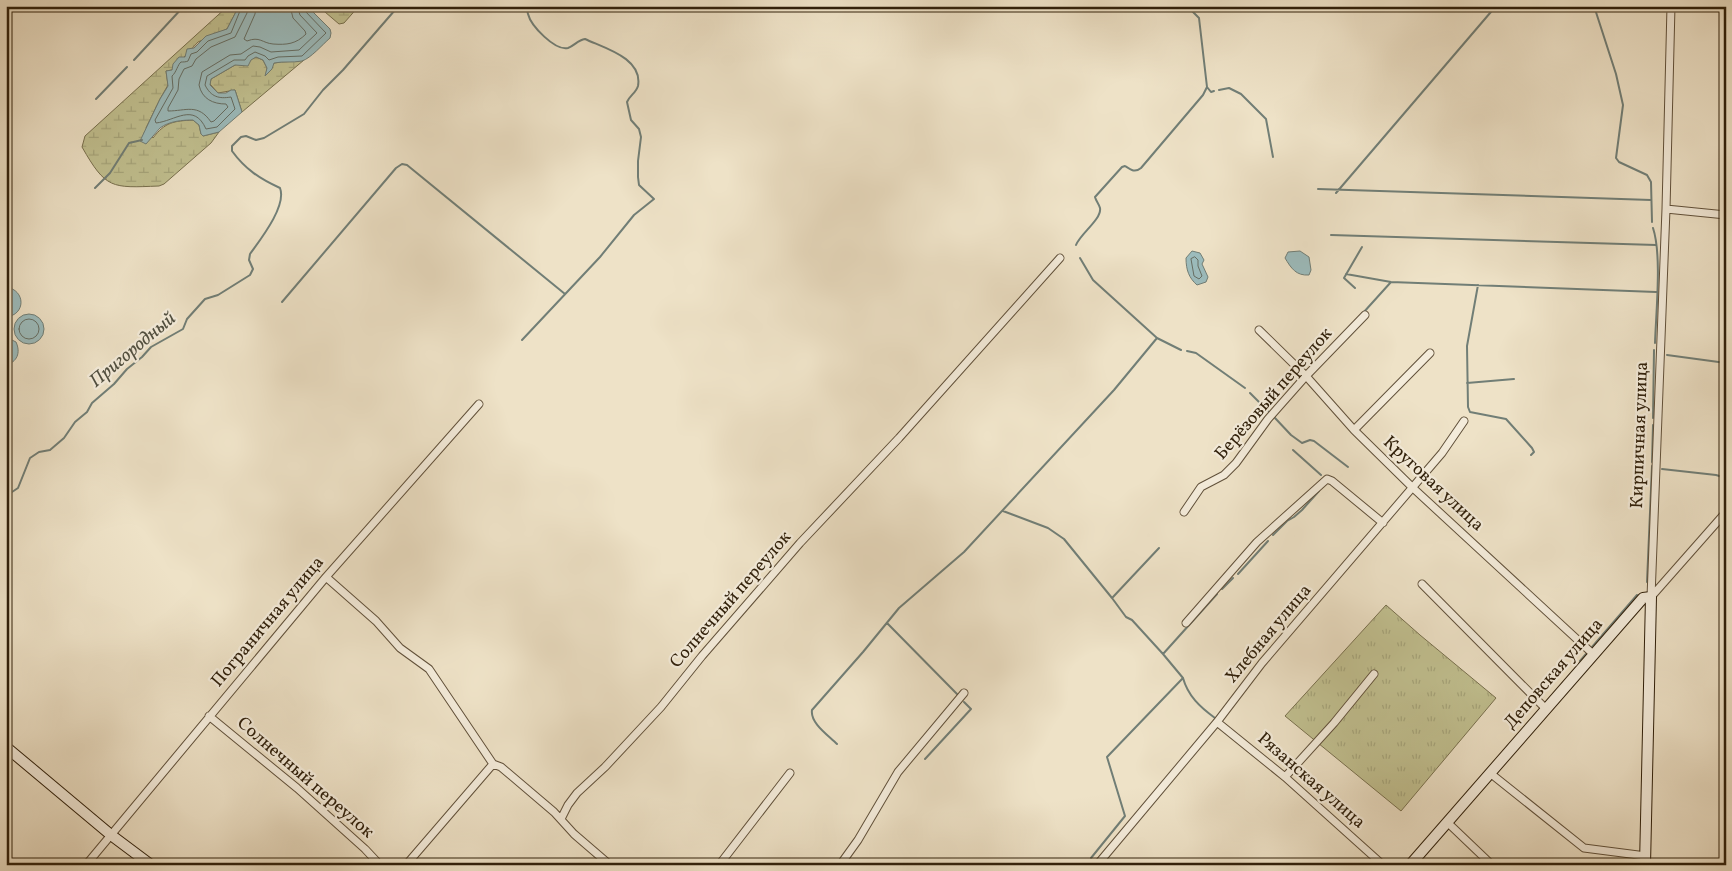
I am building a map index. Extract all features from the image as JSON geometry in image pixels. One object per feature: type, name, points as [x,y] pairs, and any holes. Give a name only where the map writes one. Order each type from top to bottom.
[{"type":"street","name":"Кирпичная улица","points":[[1646,860],[1651,597],[1666,209],[1671,6]]},
{"type":"street","points":[[1666,209],[1726,215]]},
{"type":"street","name":"Солнечный переулок","points":[[561,819],[568,805],[578,793],[660,707],[800,543],[930,404],[1060,258]]},
{"type":"street","name":"Берёзовый переулок","points":[[1184,512],[1202,487],[1224,475],[1236,463],[1268,419],[1306,376],[1365,315]]},
{"type":"street","name":"Круговая улица","points":[[1259,330],[1306,376],[1354,430],[1593,654]]},
{"type":"street","points":[[1354,430],[1430,354]]},
{"type":"street","name":"Пограничная улица","points":[[86,865],[326,577],[479,404]]},
{"type":"street","name":"Хлебная улица","points":[[1097,865],[1217,722],[1262,663],[1414,488],[1442,453],[1464,421]]},
{"type":"street","points":[[1186,623],[1257,542],[1326,479],[1332,481],[1383,523]]},
{"type":"street","name":"Деповская улица","points":[[1410,865],[1545,708],[1643,598],[1651,597],[1726,512]]},
{"type":"street","points":[[326,577],[376,621],[400,648],[429,668],[492,764],[501,767],[610,865]]},
{"type":"street","points":[[1422,584],[1545,708]]},
{"type":"street","points":[[1285,778],[1374,674]]},
{"type":"street","points":[[840,865],[868,824],[898,772],[964,694]]},
{"type":"street","name":"Солнечный переулок","points":[[209,716],[297,788],[365,849],[380,865]]},
{"type":"street","name":"Рязанская улица","points":[[1217,722],[1285,778],[1384,865]]},
{"type":"street","points":[[6,747],[111,835],[151,865]]},
{"type":"street","points":[[406,865],[492,764]]},
{"type":"street","points":[[718,865],[790,773]]},
{"type":"street","points":[[1490,773],[1584,848],[1646,860]]},
{"type":"street","points":[[1447,822],[1492,865]]},
{"type":"green space","points":[[228,6],[239,6],[227,29],[198,42],[172,70],[166,71],[168,85],[146,128],[153,138],[170,123],[193,120],[199,125],[203,136],[219,132],[211,143],[164,184],[159,186],[120,186],[104,178],[97,171],[82,147],[85,136]]},
{"type":"green space","points":[[318,6],[331,10],[352,9],[354,6],[359,6],[344,23],[339,24]]},
{"type":"green space","points":[[256,57],[263,60],[267,68],[266,74],[274,63],[304,60],[242,112],[235,90],[218,93],[210,84],[211,79],[235,65]]},
{"type":"green space","points":[[1386,605],[1496,698],[1401,811],[1285,716]]},
{"type":"water","points":[[239,6],[307,6],[330,29],[330,38],[313,54],[302,61],[274,63],[272,69],[265,76],[267,68],[263,60],[256,57],[251,60],[248,66],[235,65],[211,79],[210,85],[218,93],[235,90],[242,112],[219,132],[203,136],[199,125],[193,120],[172,122],[160,128],[146,144],[140,141],[168,86],[166,71],[172,70],[173,64],[179,57],[185,57],[187,49],[194,48],[206,36],[227,29]]},
{"type":"water","points":[[1192,251],[1200,253],[1204,260],[1202,264],[1208,277],[1206,282],[1197,285],[1188,273],[1186,258]]},
{"type":"water","points":[[1300,251],[1309,257],[1311,270],[1309,275],[1297,273],[1285,258],[1288,252]]},
{"type":"water","points":[[6,287],[13,289],[17,293],[21,302],[17,312],[6,317]]},
{"type":"water","points":[[29,314],[35,315],[43,323],[43,335],[35,343],[29,344],[23,343],[15,335],[14,329],[15,323],[23,315]]},
{"type":"water","points":[[6,337],[16,342],[18,353],[13,362],[6,365]]},
{"type":"waterway","points":[[134,60],[184,6]]},
{"type":"waterway","name":"Пригородный","points":[[6,496],[18,488],[30,458],[39,452],[50,450],[64,438],[75,422],[87,412],[92,403],[151,347],[183,329],[187,319],[205,299],[218,295],[250,275],[253,269],[249,260],[250,254],[271,223],[280,204],[281,195],[280,188],[259,177],[242,163],[232,151],[232,146],[241,137],[246,136],[256,140],[264,138],[304,114],[397,6]]},
{"type":"waterway","points":[[522,340],[600,257],[634,215],[654,199],[639,185],[638,161],[641,137],[639,129],[631,120],[627,102],[638,86],[638,76],[634,68],[620,55],[585,39],[568,48],[563,48],[550,42],[530,19],[528,6]]},
{"type":"waterway","points":[[1076,245],[1100,212],[1095,197],[1122,167],[1125,166],[1135,171],[1139,170],[1203,95],[1207,87],[1199,18],[1187,6]]},
{"type":"waterway","points":[[1336,193],[1496,6]]},
{"type":"waterway","points":[[1594,6],[1616,74],[1623,105],[1616,158],[1619,162],[1647,175],[1651,182],[1652,222]]},
{"type":"waterway","points":[[96,99],[127,67]]},
{"type":"waterway","points":[[1207,87],[1211,92],[1214,91]]},
{"type":"waterway","points":[[1219,90],[1229,88],[1241,94],[1266,119],[1273,157]]},
{"type":"waterway","points":[[95,188],[110,173],[129,143],[142,140]]},
{"type":"waterway","points":[[282,302],[396,168],[402,164],[407,165],[565,294]]},
{"type":"waterway","points":[[1318,189],[1651,200]]},
{"type":"waterway","points":[[1653,228],[1656,239],[1658,268],[1655,343]]},
{"type":"waterway","points":[[1331,235],[1656,245]]},
{"type":"waterway","points":[[1355,288],[1344,278],[1362,247]]},
{"type":"waterway","points":[[837,744],[814,720],[812,710],[899,608],[964,552],[1114,390],[1157,338],[1093,280],[1080,258]]},
{"type":"waterway","points":[[1346,274],[1391,282],[1656,292]]},
{"type":"waterway","points":[[1363,313],[1391,282]]},
{"type":"waterway","points":[[1478,285],[1467,346],[1468,407],[1470,412],[1506,419],[1532,448],[1534,452],[1531,455]]},
{"type":"waterway","points":[[1157,338],[1181,350]]},
{"type":"waterway","points":[[1653,418],[1654,350]]},
{"type":"waterway","points":[[1187,351],[1196,353],[1245,388]]},
{"type":"waterway","points":[[1667,355],[1726,363]]},
{"type":"waterway","points":[[1467,383],[1514,379]]},
{"type":"waterway","points":[[1250,393],[1271,414]]},
{"type":"waterway","points":[[1275,418],[1291,435],[1302,443],[1310,440],[1314,441],[1348,467]]},
{"type":"waterway","points":[[1652,462],[1653,425]]},
{"type":"waterway","points":[[1293,450],[1321,475]]},
{"type":"waterway","points":[[1647,582],[1652,466]]},
{"type":"waterway","points":[[1662,469],[1716,475],[1726,478]]},
{"type":"waterway","points":[[1273,535],[1302,510],[1319,491]]},
{"type":"waterway","points":[[1003,511],[1048,528],[1064,539],[1126,617],[1132,620],[1183,678],[1107,757],[1125,816],[1091,858]]},
{"type":"waterway","points":[[1238,574],[1268,541]]},
{"type":"waterway","points":[[1113,597],[1159,548]]},
{"type":"waterway","points":[[1222,589],[1233,578]]},
{"type":"waterway","points":[[1163,654],[1217,594]]},
{"type":"waterway","points":[[1592,647],[1637,595]]},
{"type":"waterway","points":[[887,623],[957,694]]},
{"type":"waterway","points":[[1580,661],[1586,654]]},
{"type":"waterway","points":[[1183,678],[1195,701],[1215,718]]},
{"type":"waterway","points":[[925,759],[971,709],[964,702]]}]
